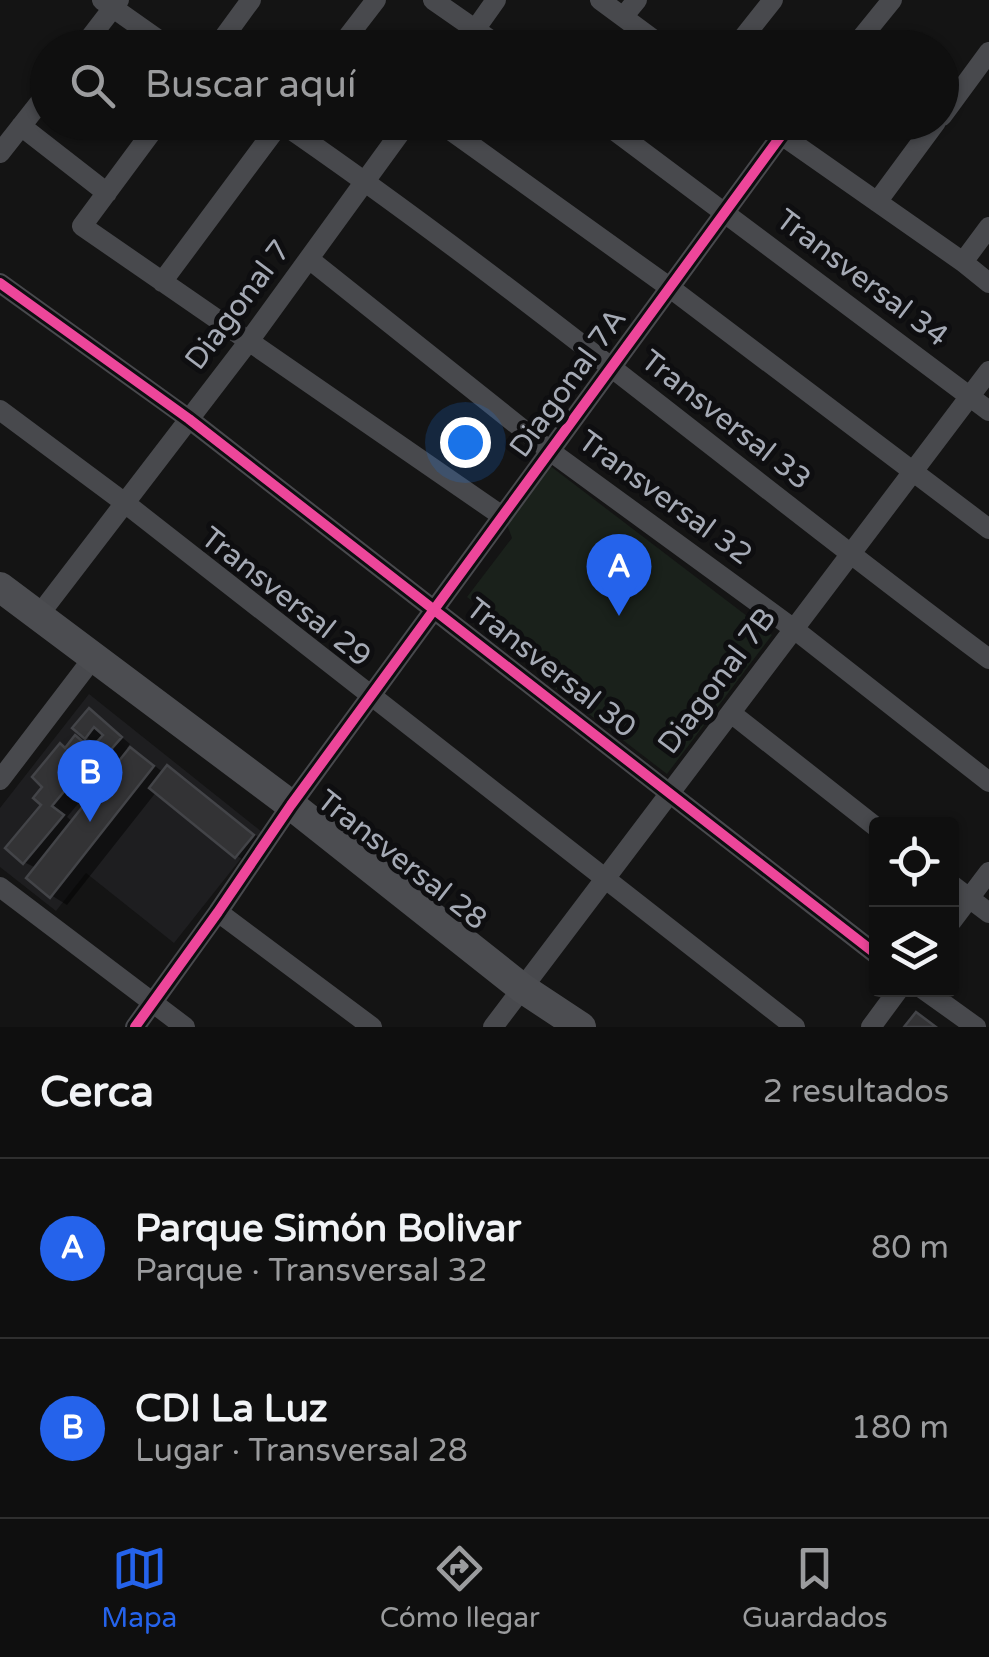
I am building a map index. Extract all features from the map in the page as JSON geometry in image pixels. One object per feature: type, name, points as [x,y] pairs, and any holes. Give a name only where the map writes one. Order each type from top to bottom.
[{"type":"main road","name":"Transversal 28","points":[[0,587],[291,804],[522,988],[581,1027]]},
{"type":"street","points":[[229,30],[251,0]]},
{"type":"street","points":[[353,30],[376,0]]},
{"type":"street","points":[[433,0],[479,30]]},
{"type":"street","points":[[476,28],[496,0]]},
{"type":"street","points":[[600,0],[630,8],[649,30]]},
{"type":"street","points":[[749,30],[773,0]]},
{"type":"street","points":[[868,30],[892,0]]},
{"type":"street","points":[[94,30],[112,3],[147,30]]},
{"type":"street","points":[[959,93],[989,52]]},
{"type":"street","points":[[0,153],[30,115]]},
{"type":"street","points":[[21,126],[30,133]]},
{"type":"street","points":[[39,140],[106,193]]},
{"type":"street","points":[[146,140],[82,226],[502,516]]},
{"type":"street","points":[[162,282],[267,140]]},
{"type":"street","name":"Transversal 33","points":[[305,140],[611,367],[850,556],[989,659]]},
{"type":"street","name":"Diagonal 7","points":[[39,616],[249,341],[395,140]]},
{"type":"street","points":[[464,140],[669,288],[989,529]]},
{"type":"street","name":"Transversal 34","points":[[627,140],[989,411]]},
{"type":"street","name":"Diagonal 7A","points":[[136,1027],[291,804],[724,213],[770,140]]},
{"type":"street","points":[[795,140],[989,283]]},
{"type":"street","points":[[877,202],[923,140]]},
{"type":"street","points":[[963,262],[989,228]]},
{"type":"street","name":"Transversal 32","points":[[309,259],[550,451],[794,629],[989,782]]},
{"type":"street","name":"Transversal 30","points":[[0,283],[189,419],[869,948]]},
{"type":"street","name":"Diagonal 7B","points":[[493,1027],[989,372]]},
{"type":"street","name":"Transversal 29","points":[[0,410],[795,1027]]},
{"type":"street","points":[[0,780],[93,658]]},
{"type":"street","points":[[731,713],[869,821]]},
{"type":"street","points":[[0,740],[19,755]]},
{"type":"street","points":[[959,912],[989,872]]},
{"type":"street","points":[[0,887],[184,1027]]},
{"type":"street","points":[[959,891],[989,913]]},
{"type":"street","points":[[218,912],[372,1027]]},
{"type":"street","points":[[871,1027],[894,997]]},
{"type":"street","points":[[933,997],[976,1027]]},
{"type":"shaded area","points":[[549,465],[772,635],[667,774],[546,681],[549,661],[467,597],[512,538],[506,522]]},
{"type":"shaded area","points":[[89,694],[262,832],[174,943],[86,873],[56,911],[0,867],[0,808]]},
{"type":"building","points":[[89,708],[122,737],[106,755],[94,745],[103,735],[94,727],[85,739],[72,728]]},
{"type":"building","points":[[75,735],[96,753],[52,806],[64,815],[23,864],[5,848],[41,805],[33,798],[42,787],[32,777],[60,743],[65,748]]},
{"type":"building","points":[[130,747],[154,766],[50,898],[26,878]]},
{"type":"building","points":[[167,765],[254,835],[235,858],[149,788]]},
{"type":"building","points":[[916,1012],[936,1027],[904,1027]]},
{"type":"cycle path","points":[[135,1027],[291,805],[778,140]]},
{"type":"cycle path","points":[[0,283],[189,419],[869,949]]},
{"type":"place","name":"Parque Simón Bolivar","points":[[619,616]]},
{"type":"place","name":"CDI La Luz","points":[[90,822]]}]
